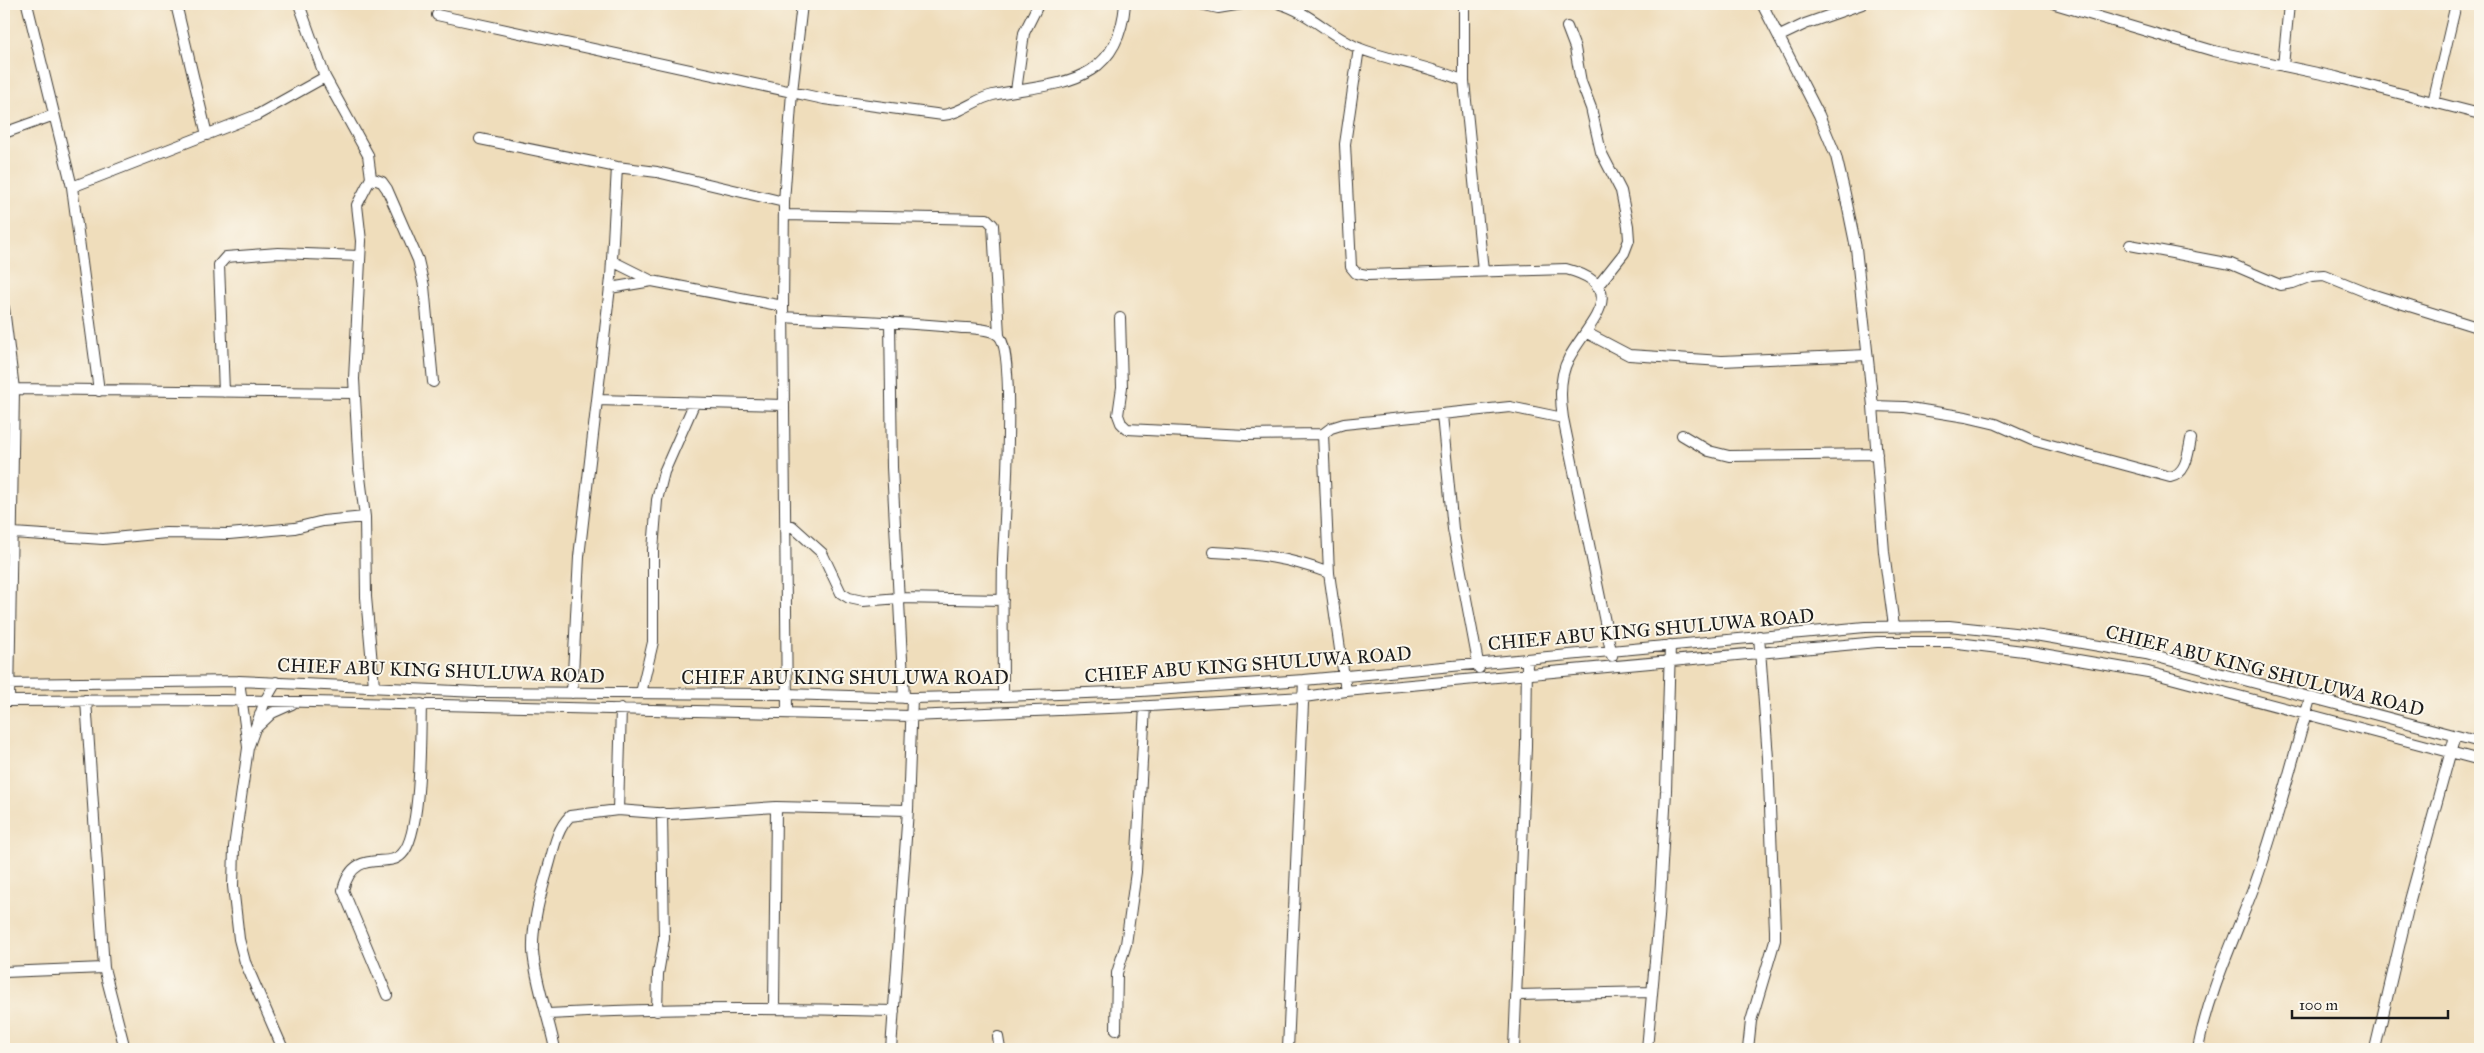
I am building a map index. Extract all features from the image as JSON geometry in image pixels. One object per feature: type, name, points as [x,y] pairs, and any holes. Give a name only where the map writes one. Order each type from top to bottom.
[{"type":"street","points":[[26,4],[72,187],[99,391]]},
{"type":"street","points":[[176,4],[208,135]]},
{"type":"street","points":[[299,4],[325,77],[368,155],[371,178],[357,205],[361,224],[354,393],[359,469],[365,517],[366,597],[374,686]]},
{"type":"street","points":[[787,712],[783,318],[784,202],[792,92],[802,4]]},
{"type":"street","points":[[437,15],[792,92],[943,115],[952,114],[986,97],[1075,79],[1098,66],[1114,48],[1121,26],[1124,4]]},
{"type":"street","points":[[1200,4],[1218,8],[1242,4]]},
{"type":"street","points":[[1280,4],[1295,8],[1361,52],[1394,61],[1433,68],[1464,81]]},
{"type":"street","points":[[1464,4],[1464,81],[1483,271]]},
{"type":"street","points":[[1762,4],[1819,115],[1836,156],[1856,248],[1873,406],[1884,552],[1894,626]]},
{"type":"street","points":[[1780,36],[1804,24],[1862,4]]},
{"type":"street","points":[[2055,4],[2156,36],[2480,114]]},
{"type":"street","points":[[2283,66],[2289,4]]},
{"type":"street","points":[[2433,102],[2456,4]]},
{"type":"street","points":[[1016,91],[1024,33],[1037,7]]},
{"type":"street","points":[[1567,27],[1575,48],[1581,82],[1591,108],[1601,152],[1621,191],[1628,226],[1629,240],[1624,253],[1597,287]]},
{"type":"street","points":[[1361,52],[1344,144],[1351,267],[1356,273],[1367,275],[1566,269],[1589,277],[1597,287],[1602,304],[1598,316],[1568,359],[1561,388],[1563,418],[1614,666]]},
{"type":"street","points":[[72,187],[257,115],[325,77]]},
{"type":"street","points":[[4,133],[54,115]]},
{"type":"street","points":[[480,139],[617,167],[657,172],[784,202]]},
{"type":"street","points":[[572,692],[579,557],[610,288],[617,167]]},
{"type":"street","points":[[371,178],[382,182],[387,189],[418,260],[424,286],[433,382]]},
{"type":"street","points":[[784,215],[987,220],[993,225],[999,335],[1002,339],[1007,399],[1003,696]]},
{"type":"street","points":[[2130,245],[2231,264],[2280,285],[2293,283],[2311,276],[2324,275],[2371,294],[2480,328]]},
{"type":"street","points":[[224,392],[219,265],[226,257],[278,253],[360,256]]},
{"type":"street","points":[[612,261],[652,281],[783,306]]},
{"type":"street","points":[[610,288],[652,281]]},
{"type":"street","points":[[4,308],[14,389],[12,533],[6,701],[224,700],[911,716],[1304,697],[1480,678],[1876,642],[1950,642],[2148,672],[2480,760]]},
{"type":"street","points":[[783,318],[890,322],[988,331],[999,335]]},
{"type":"street","points":[[1120,318],[1122,388],[1118,415],[1121,423],[1127,428],[1246,434],[1323,434],[1331,428],[1344,424],[1510,407],[1563,418]]},
{"type":"street","points":[[890,322],[892,467],[899,598],[911,716],[908,810],[891,1049]]},
{"type":"street","points":[[1587,333],[1629,355],[1722,361],[1867,355]]},
{"type":"street","points":[[14,389],[354,393]]},
{"type":"street","points":[[597,400],[784,406]]},
{"type":"street","points":[[641,693],[653,642],[652,550],[658,500],[664,472],[694,404]]},
{"type":"street","points":[[1873,406],[1904,407],[1996,424],[2032,440],[2170,476],[2178,474],[2183,468],[2191,440]]},
{"type":"street","points":[[1442,415],[1453,529],[1479,663],[1480,678]]},
{"type":"street","points":[[1323,434],[1328,574],[1346,691]]},
{"type":"street","points":[[1682,435],[1709,451],[1729,456],[1876,454]]},
{"type":"street","points":[[12,533],[103,539],[166,532],[229,534],[295,528],[323,521],[365,517]]},
{"type":"street","points":[[786,525],[792,526],[822,553],[842,593],[849,598],[863,601],[899,598],[1003,600]]},
{"type":"street","points":[[1213,552],[1256,554],[1298,561],[1328,574]]},
{"type":"street","name":"CHIEF ABU KING SHULUWA ROAD","points":[[7,684],[239,680],[447,691],[786,694],[908,698],[1003,696],[1141,691],[1304,680],[1527,660],[1759,636],[1894,626],[1949,626],[2110,648],[2171,660],[2310,699],[2480,742]]},
{"type":"street","points":[[1748,1049],[1751,1021],[1775,940],[1768,758],[1759,636]]},
{"type":"street","points":[[1647,1049],[1659,917],[1670,645]]},
{"type":"street","points":[[1514,1049],[1527,660]]},
{"type":"street","points":[[239,680],[248,748]]},
{"type":"street","points":[[1288,1049],[1304,680]]},
{"type":"street","points":[[276,682],[265,701],[248,748],[234,847],[233,886],[236,919],[245,962],[283,1049]]},
{"type":"street","points":[[2198,1049],[2211,997],[2255,884],[2290,774],[2310,699]]},
{"type":"street","points":[[86,700],[104,968],[125,1049]]},
{"type":"street","points":[[224,700],[245,721]]},
{"type":"street","points":[[256,728],[272,713],[299,702]]},
{"type":"street","points":[[387,994],[343,890],[354,869],[368,861],[397,859],[404,853],[411,840],[418,780],[421,704]]},
{"type":"street","points":[[1116,1030],[1117,973],[1126,944],[1136,872],[1145,706]]},
{"type":"street","points":[[618,810],[621,708]]},
{"type":"street","points":[[2374,1049],[2410,900],[2455,736]]},
{"type":"street","points":[[555,1049],[533,953],[534,937],[537,908],[560,828],[570,816],[618,810],[662,813],[776,807],[908,810]]},
{"type":"street","points":[[774,1008],[776,807]]},
{"type":"street","points":[[657,1011],[658,974],[664,939],[662,813]]},
{"type":"street","points":[[4,972],[104,968]]},
{"type":"street","points":[[1517,995],[1651,992]]},
{"type":"street","points":[[548,1014],[774,1008],[894,1011]]},
{"type":"street","points":[[998,1037],[1000,1049]]}]
